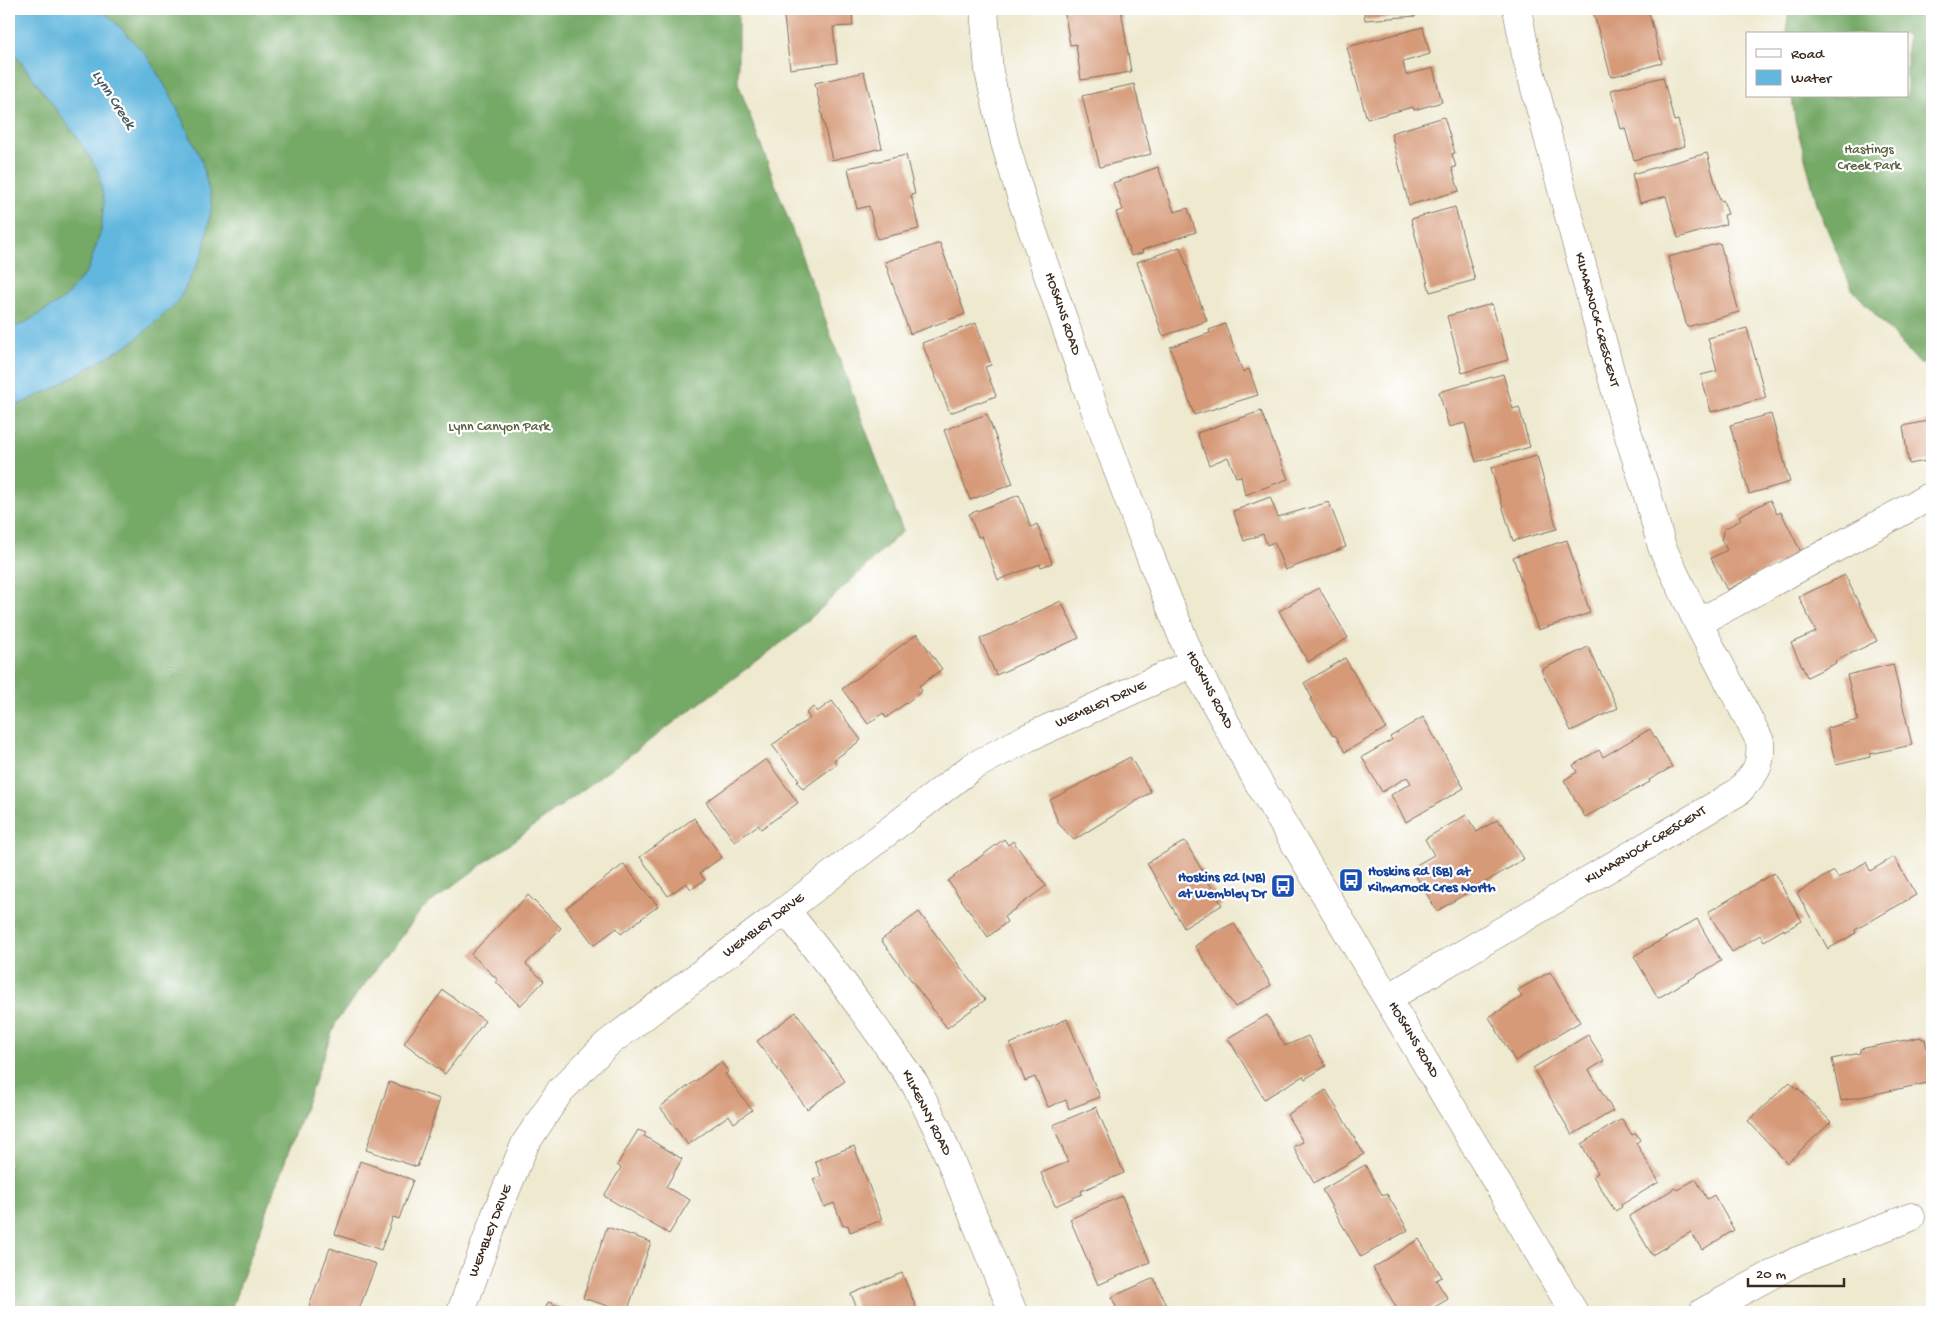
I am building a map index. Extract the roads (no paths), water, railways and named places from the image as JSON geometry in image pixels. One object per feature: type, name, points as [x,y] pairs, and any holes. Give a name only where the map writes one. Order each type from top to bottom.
[{"type":"street","name":"HOSKINS ROAD","points":[[984,9],[989,72],[1023,203],[1087,388],[1143,538],[1193,663],[1258,780],[1574,1312]]},
{"type":"street","name":"KILMARNOCK CRESCENT","points":[[1388,998],[1738,792],[1755,774],[1761,755],[1760,741],[1698,623],[1662,547],[1622,414],[1526,55],[1517,9]]},
{"type":"street","points":[[1698,623],[1927,498]]},
{"type":"street","name":"WEMBLEY DRIVE","points":[[461,1312],[496,1214],[525,1144],[560,1091],[607,1044],[972,767],[1027,738],[1193,663]]},
{"type":"street","name":"KILKENNY ROAD","points":[[786,910],[890,1046],[915,1084],[937,1128],[1013,1312]]},
{"type":"street","points":[[1703,1312],[1797,1261],[1911,1217]]},
{"type":"water","name":"Lynn Creek","points":[[9,9],[99,9],[112,19],[146,55],[170,94],[201,159],[212,204],[203,253],[177,303],[134,341],[56,387],[9,409],[9,329],[23,324],[64,299],[88,270],[101,231],[104,201],[98,171],[77,137],[9,46]]},
{"type":"place","name":"Hoskins Rd (SB) at Kilmarnock Cres North","points":[[1351,880]]},
{"type":"place","name":"Hoskins Rd (NB) at Wembley Dr","points":[[1283,886]]},
{"type":"park label","name":"Hastings Creek Park","points":[[1869,158]]},
{"type":"park label","name":"Lynn Canyon Park","points":[[499,427]]}]
